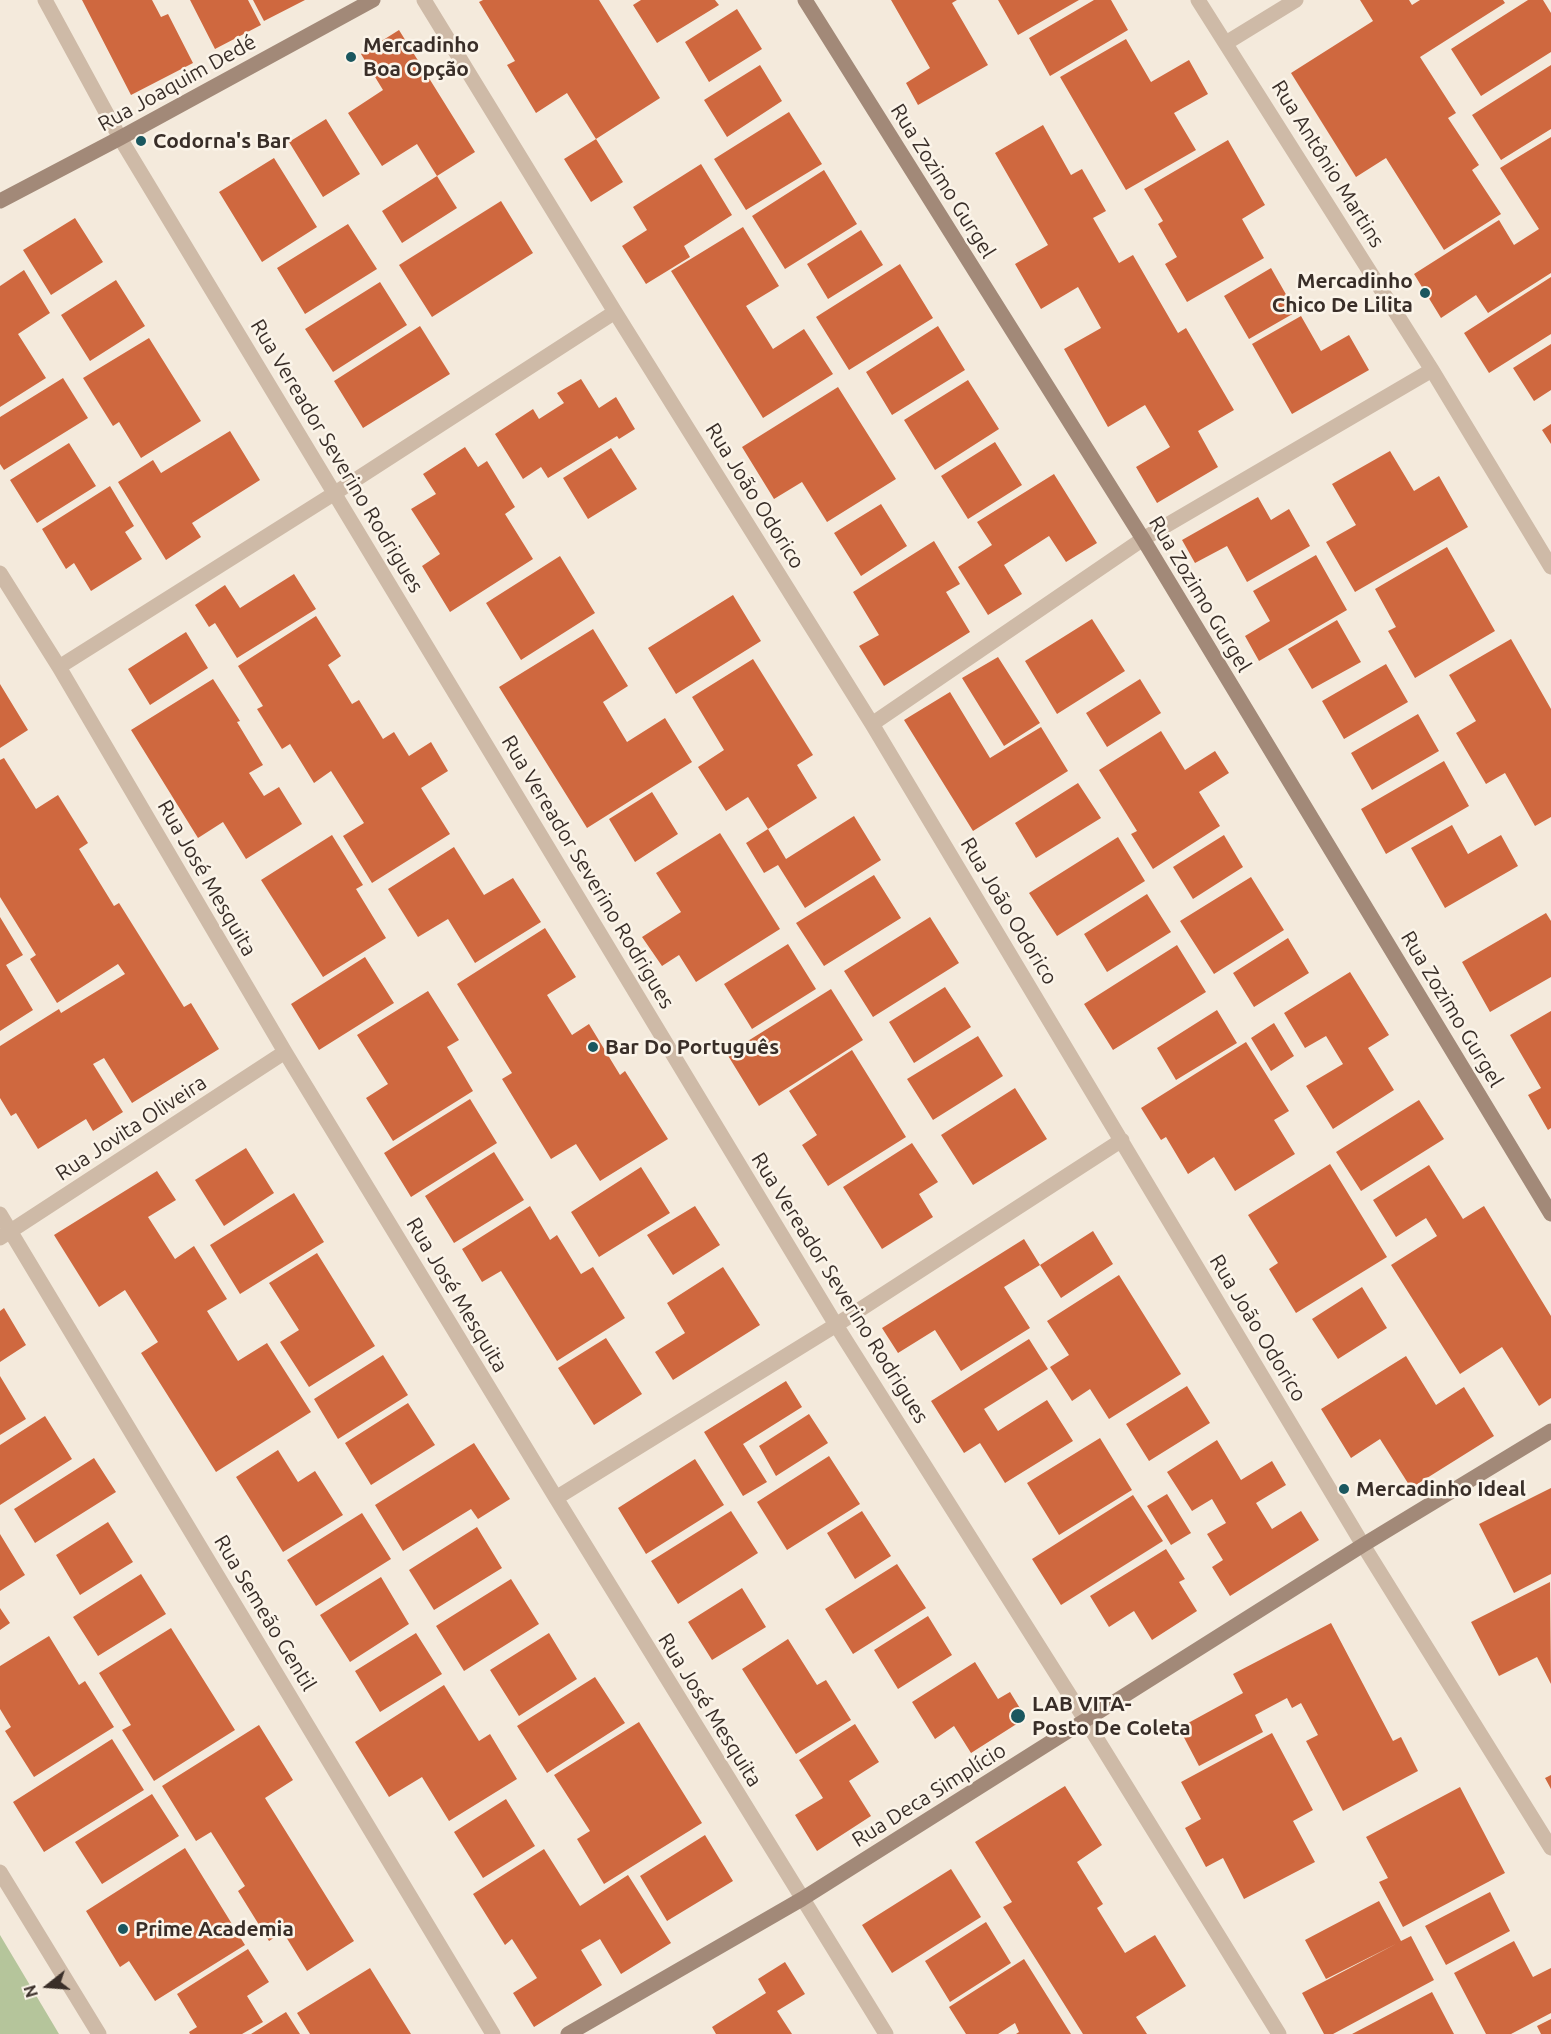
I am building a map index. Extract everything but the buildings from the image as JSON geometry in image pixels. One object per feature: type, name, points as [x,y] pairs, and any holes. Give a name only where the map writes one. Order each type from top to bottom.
[{"type":"street","name":"Rua Vereador Severino Rodrigues","points":[[45,0],[120,138],[836,1325],[1086,1721],[1279,2034]]},
{"type":"street","name":"Rua Joaquim Dedé","points":[[0,201],[373,0]]},
{"type":"street","name":"Rua João Odorico","points":[[423,0],[872,723],[1363,1545],[1551,1848]]},
{"type":"street","name":"Rua Zozimo Gurgel","points":[[805,0],[1143,539],[1551,1214]]},
{"type":"street","name":"Rua Antônio Martins","points":[[1198,0],[1432,370],[1551,567]]},
{"type":"street","points":[[1226,43],[1296,0]]},
{"type":"street","points":[[59,667],[335,493],[615,312]]},
{"type":"street","points":[[872,723],[1143,539],[1432,370]]},
{"type":"street","name":"Rua José Mesquita","points":[[0,573],[59,667],[285,1052],[886,2034]]},
{"type":"street","name":"Rua Jovita Oliveira","points":[[5,1235],[285,1052]]},
{"type":"street","points":[[556,1498],[836,1325],[1122,1140]]},
{"type":"street","name":"Rua Semeão Gentil","points":[[0,1214],[5,1235],[493,2034]]},
{"type":"street","name":"Rua Deca Simplício","points":[[568,2034],[802,1899],[1363,1545],[1551,1431]]},
{"type":"street","points":[[0,1872],[99,2034]]},
{"type":"green space","points":[[0,1935],[59,2034],[0,2034]]},
{"type":"place","name":"Mercadinho Boa Opção","points":[[351,57]]},
{"type":"place","name":"Codorna's Bar","points":[[141,141]]},
{"type":"place","name":"Mercadinho Chico De Lilita","points":[[1425,293]]},
{"type":"place","name":"Bar Do Português","points":[[593,1047]]},
{"type":"place","name":"Mercadinho Ideal","points":[[1344,1489]]},
{"type":"place","name":"LAB VITA- Posto De Coleta","points":[[1018,1716]]},
{"type":"place","name":"Prime Academia","points":[[123,1929]]}]
